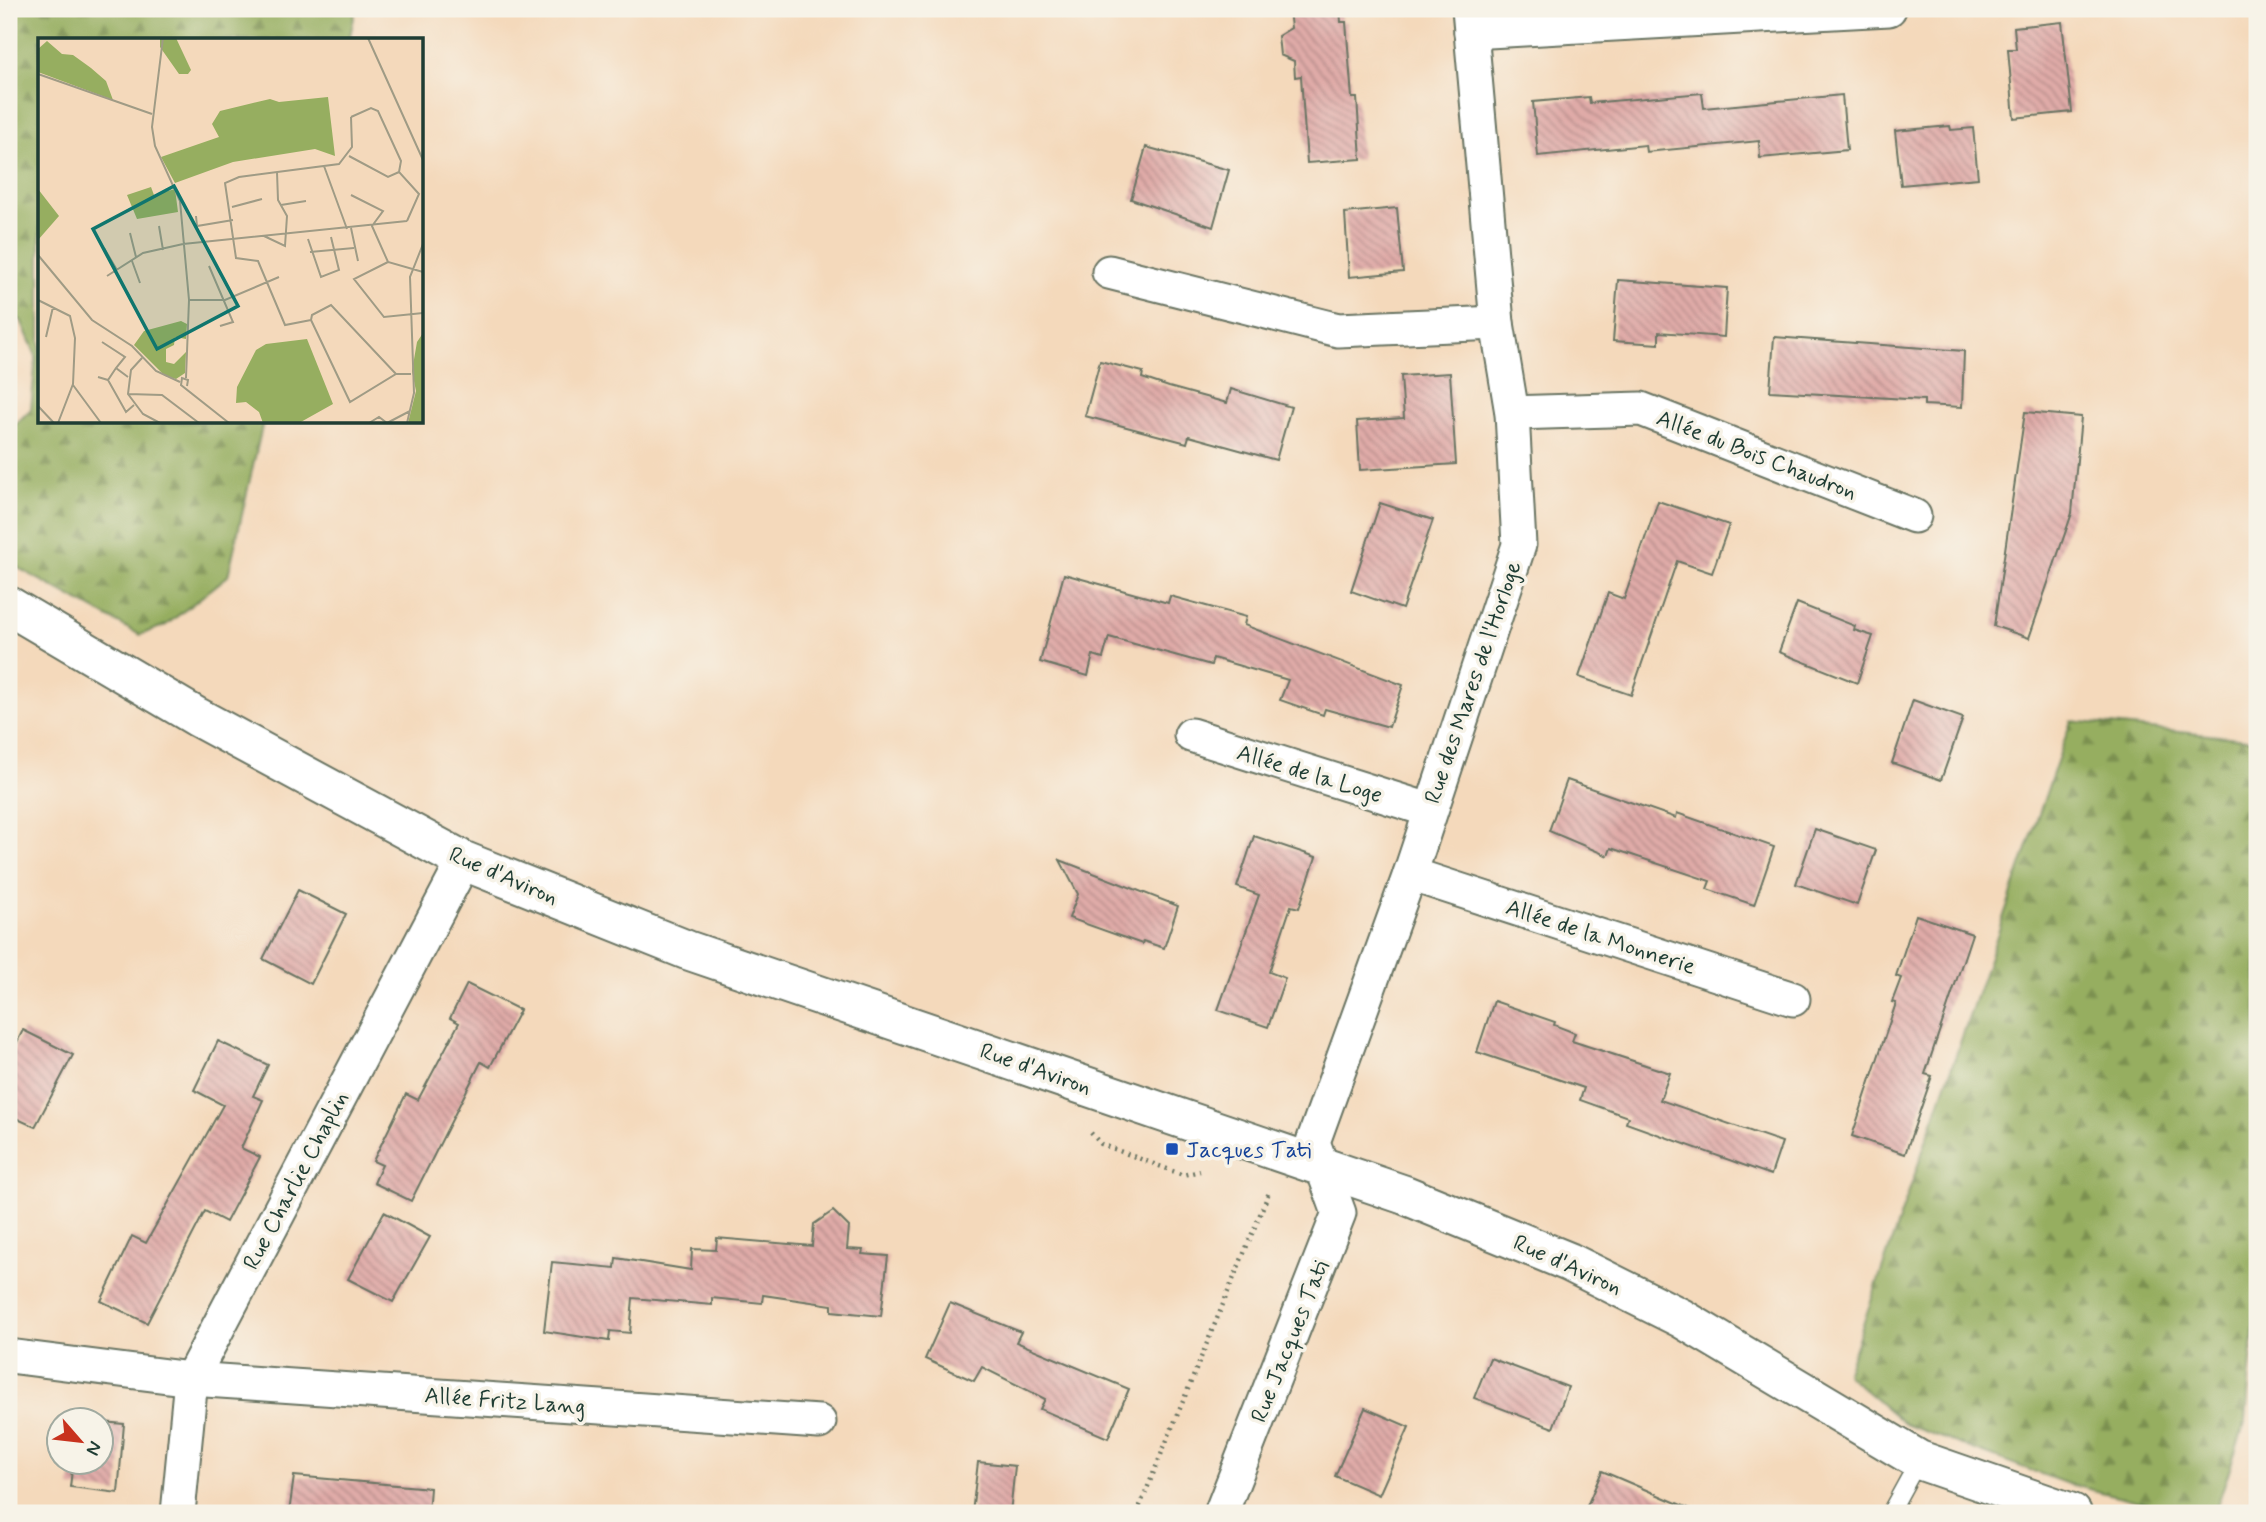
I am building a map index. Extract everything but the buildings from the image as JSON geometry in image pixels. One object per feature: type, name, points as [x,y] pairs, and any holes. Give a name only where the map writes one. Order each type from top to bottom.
[{"type":"street","points":[[1470,20],[1889,9]]},
{"type":"street","name":"Rue des Mares de l'Horloge","points":[[1321,1169],[1313,1142],[1410,874],[1519,545],[1512,413],[1497,323],[1470,20]]},
{"type":"street","points":[[1109,272],[1338,330],[1497,323]]},
{"type":"street","name":"Allée du Bois Chaudron","points":[[1512,413],[1641,409],[1914,516]]},
{"type":"street","name":"Rue d'Aviron","points":[[9,606],[197,716],[464,861],[688,950],[1321,1169],[1405,1195],[1569,1262],[1681,1318],[1919,1460],[2072,1513]]},
{"type":"street","name":"Allée de la Loge","points":[[1191,735],[1429,810]]},
{"type":"street","name":"Rue Charlie Chaplin","points":[[178,1513],[191,1379],[464,861]]},
{"type":"street","name":"Allée de la Monnerie","points":[[1410,874],[1793,999]]},
{"type":"street","name":"Rue Jacques Tati","points":[[1221,1513],[1339,1213],[1321,1169]]},
{"type":"street","name":"Allée Fritz Lang","points":[[9,1356],[191,1379],[819,1422]]},
{"type":"lane","points":[[1891,1513],[1919,1460]]},
{"type":"path","points":[[1137,1513],[1284,1154]]},
{"type":"green space","points":[[9,9],[356,9],[349,38],[38,38],[38,424],[263,424],[228,576],[166,625],[140,635],[9,563],[9,431],[31,409],[36,356],[21,320],[9,316]]},
{"type":"green space","points":[[2071,721],[2257,740],[2257,1290],[2246,1419],[2215,1513],[2188,1513],[2068,1484],[1905,1424],[1846,1374]]},
{"type":"place","name":"Jacques Tati","points":[[1172,1149]]}]
